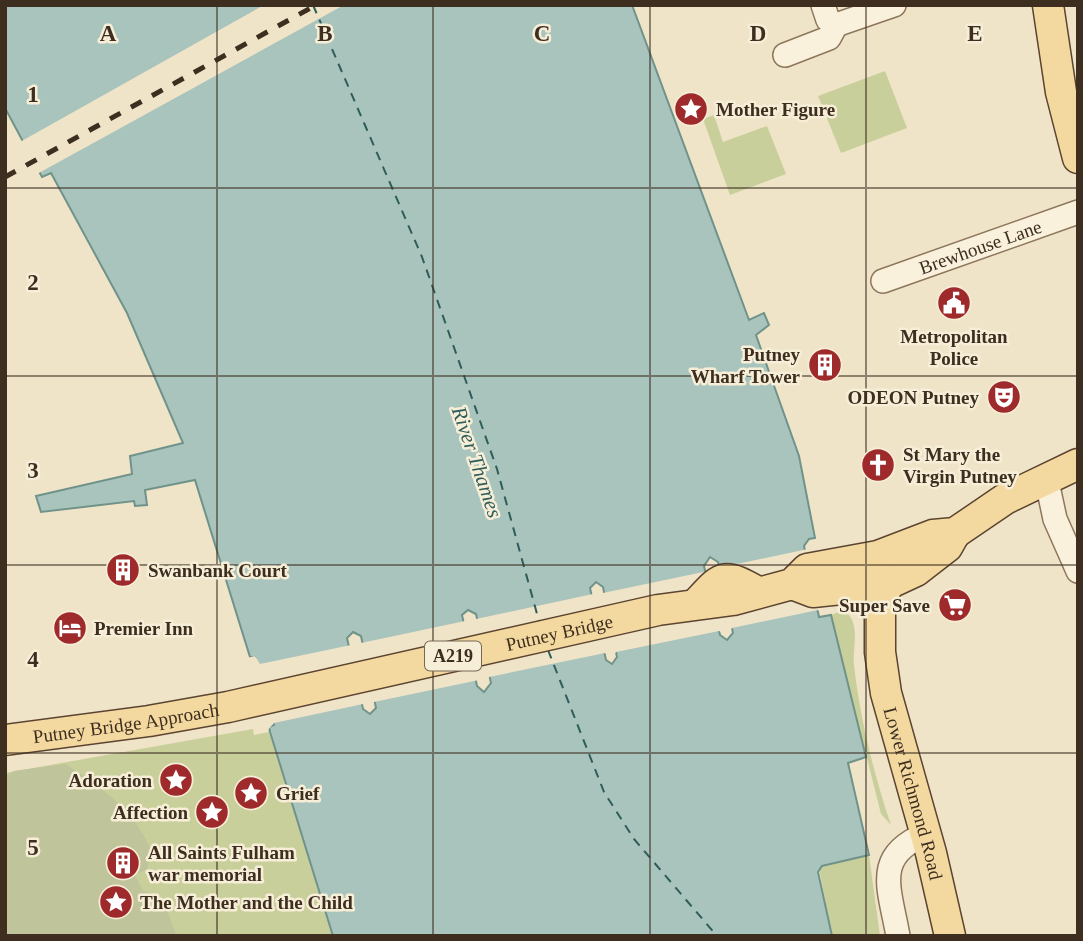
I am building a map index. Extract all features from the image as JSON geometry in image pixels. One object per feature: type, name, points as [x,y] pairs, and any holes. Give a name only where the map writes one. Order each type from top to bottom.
[{"type":"main road","points":[[1048,5],[1060,92],[1076,144]]},
{"type":"main road","points":[[841,581],[888,584],[916,571],[947,547],[955,533],[1005,499],[1078,464]]},
{"type":"main road","points":[[841,581],[878,556],[933,535],[955,533]]},
{"type":"main road","points":[[878,556],[888,584]]},
{"type":"main road","name":"Putney Bridge","points":[[247,702],[658,610],[696,604],[719,579],[731,577],[758,592],[792,584],[807,569],[841,581]]},
{"type":"main road","name":"Lower Richmond Road","points":[[841,581],[866,609],[870,632],[880,652]]},
{"type":"main road","name":"Lower Richmond Road","points":[[888,584],[880,599],[880,652],[889,708],[926,834],[950,936]]},
{"type":"main road","name":"Putney Bridge Approach","points":[[5,740],[149,722],[247,702]]},
{"type":"street","points":[[823,5],[828,20],[836,25]]},
{"type":"street","points":[[785,55],[830,38],[836,25],[894,5]]},
{"type":"street","name":"Brewhouse Lane","points":[[883,281],[1078,212]]},
{"type":"street","points":[[1046,478],[1055,519],[1078,571]]},
{"type":"street","points":[[898,936],[890,886],[890,865],[898,849],[926,834]]},
{"type":"green space","points":[[885,71],[907,128],[841,153],[818,96]]},
{"type":"green space","points":[[714,115],[723,142],[767,126],[786,174],[730,195],[703,119]]},
{"type":"green space","points":[[843,610],[849,615],[854,627],[854,665],[860,705],[873,766],[891,825],[881,814],[831,615]]},
{"type":"green space","points":[[253,729],[254,735],[269,732],[333,936],[5,936],[5,773]]},
{"type":"green space","points":[[65,764],[116,801],[137,824],[152,852],[147,869],[135,875],[143,891],[161,901],[177,936],[5,936],[5,777],[14,771]]},
{"type":"green space","points":[[869,855],[880,936],[832,936],[819,868]]},
{"type":"water","name":"River Thames","points":[[5,5],[632,5],[749,320],[764,313],[769,325],[756,335],[799,456],[815,538],[809,539],[804,546],[819,617],[831,615],[866,757],[848,763],[869,855],[822,866],[818,872],[832,936],[333,936],[270,732],[269,727],[274,725],[255,657],[250,657],[195,480],[145,490],[147,505],[135,506],[134,501],[41,512],[36,496],[132,474],[130,456],[183,443],[127,313],[51,173],[42,177],[5,108]],"holes":[[[710,557],[718,562],[733,633],[727,640],[720,635],[704,566]],[[596,582],[603,587],[617,657],[612,664],[606,660],[590,588]],[[468,610],[476,614],[491,683],[484,692],[477,686],[462,615]],[[353,632],[361,636],[376,708],[370,714],[363,709],[347,638]]]},
{"type":"pier","points":[[264,5],[344,5],[37,174],[20,142]]},
{"type":"pier","points":[[808,549],[822,613],[818,610],[732,628],[729,632],[715,566],[718,568]]},
{"type":"pier","points":[[708,567],[724,633],[719,631],[616,652],[614,655],[600,590],[603,593],[708,571]]},
{"type":"pier","points":[[593,591],[609,656],[605,653],[489,677],[487,681],[473,616],[476,619],[593,594]]},
{"type":"pier","points":[[465,617],[479,680],[374,702],[372,706],[358,640],[361,643],[465,621]]},
{"type":"pier","points":[[351,641],[366,707],[363,704],[274,723],[266,732],[265,726],[270,723],[253,661],[247,658],[255,656],[260,664],[351,645]]},
{"type":"ferry route","points":[[313,5],[422,257],[497,469],[539,621]]},
{"type":"ferry route","points":[[548,650],[604,792],[634,839],[717,936]]},
{"type":"railway","points":[[5,177],[316,5]]},
{"type":"place","name":"Mother Figure","points":[[691,109]]},
{"type":"place","name":"Metropolitan Police","points":[[954,303]]},
{"type":"place","name":"Putney Wharf Tower","points":[[825,365]]},
{"type":"place","name":"ODEON Putney","points":[[1004,397]]},
{"type":"place","name":"St Mary the Virgin Putney","points":[[878,465]]},
{"type":"place","name":"Swanbank Court","points":[[123,570]]},
{"type":"place","name":"Super Save","points":[[955,605]]},
{"type":"place","name":"Premier Inn","points":[[70,628]]},
{"type":"place","name":"Adoration","points":[[176,780]]},
{"type":"place","name":"Grief","points":[[251,793]]},
{"type":"place","name":"Affection","points":[[212,812]]},
{"type":"place","name":"All Saints Fulham war memorial","points":[[123,863]]},
{"type":"place","name":"The Mother and the Child","points":[[116,902]]}]
